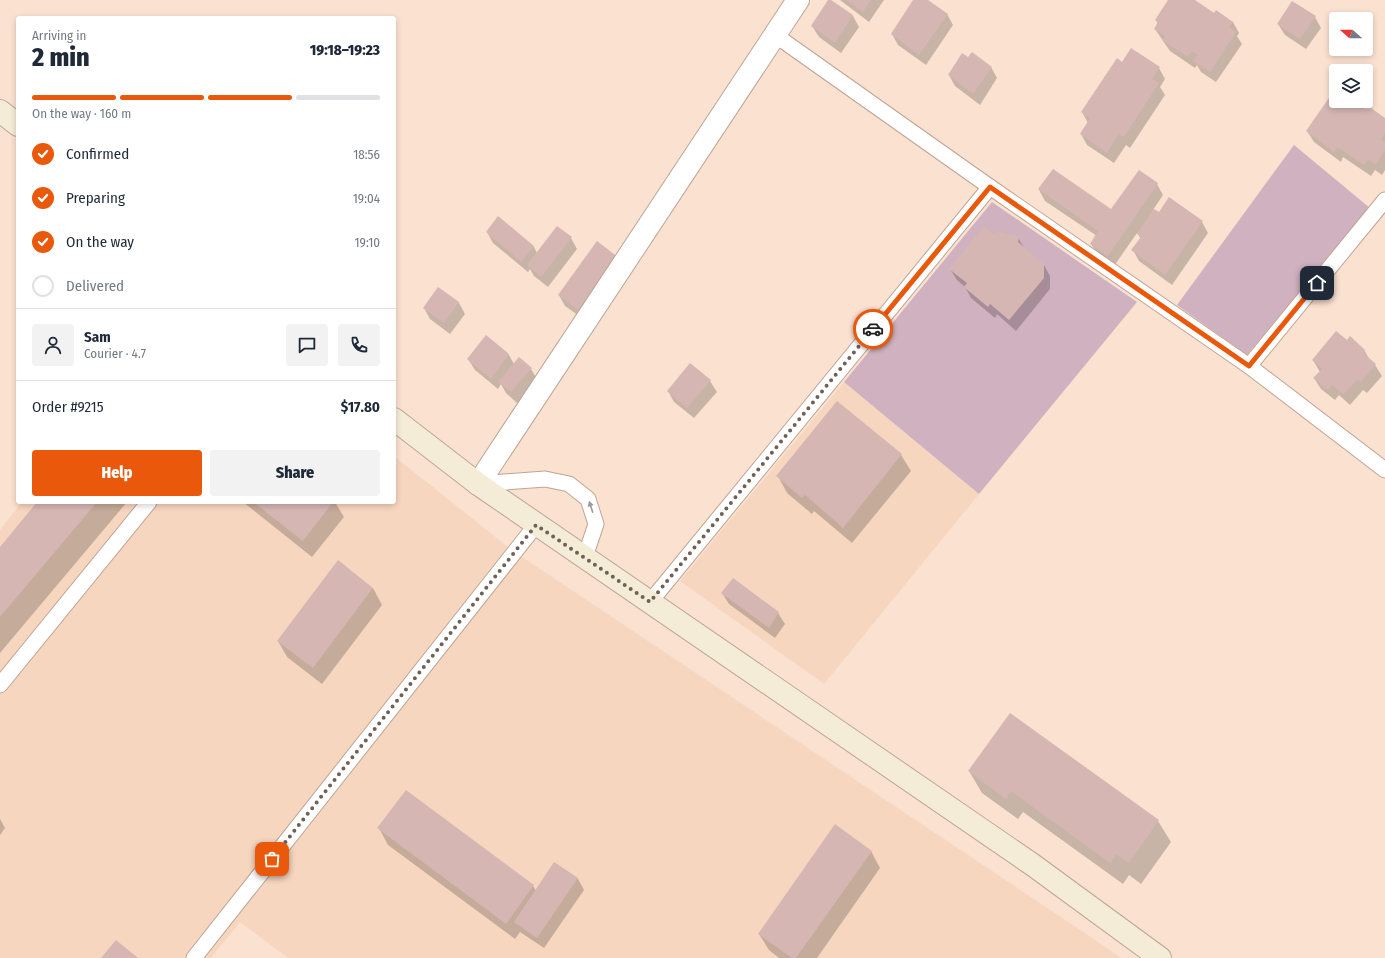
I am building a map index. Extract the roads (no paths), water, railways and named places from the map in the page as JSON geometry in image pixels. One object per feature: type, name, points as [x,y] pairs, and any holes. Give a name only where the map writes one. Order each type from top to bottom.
[{"type":"street","points":[[478,484],[798,0]]},
{"type":"street","points":[[0,111],[16,123]]},
{"type":"street","points":[[396,421],[478,484],[536,525],[585,557],[1033,865],[1160,958]]},
{"type":"lane","points":[[775,35],[990,187],[1249,366],[1385,470]]},
{"type":"lane","points":[[650,602],[990,187]]},
{"type":"lane","points":[[1249,366],[1385,200]]},
{"type":"lane","points":[[478,484],[545,479],[569,484],[588,499],[596,524],[585,557]]},
{"type":"lane","points":[[0,685],[147,504]]},
{"type":"lane","points":[[194,958],[536,525]]}]
